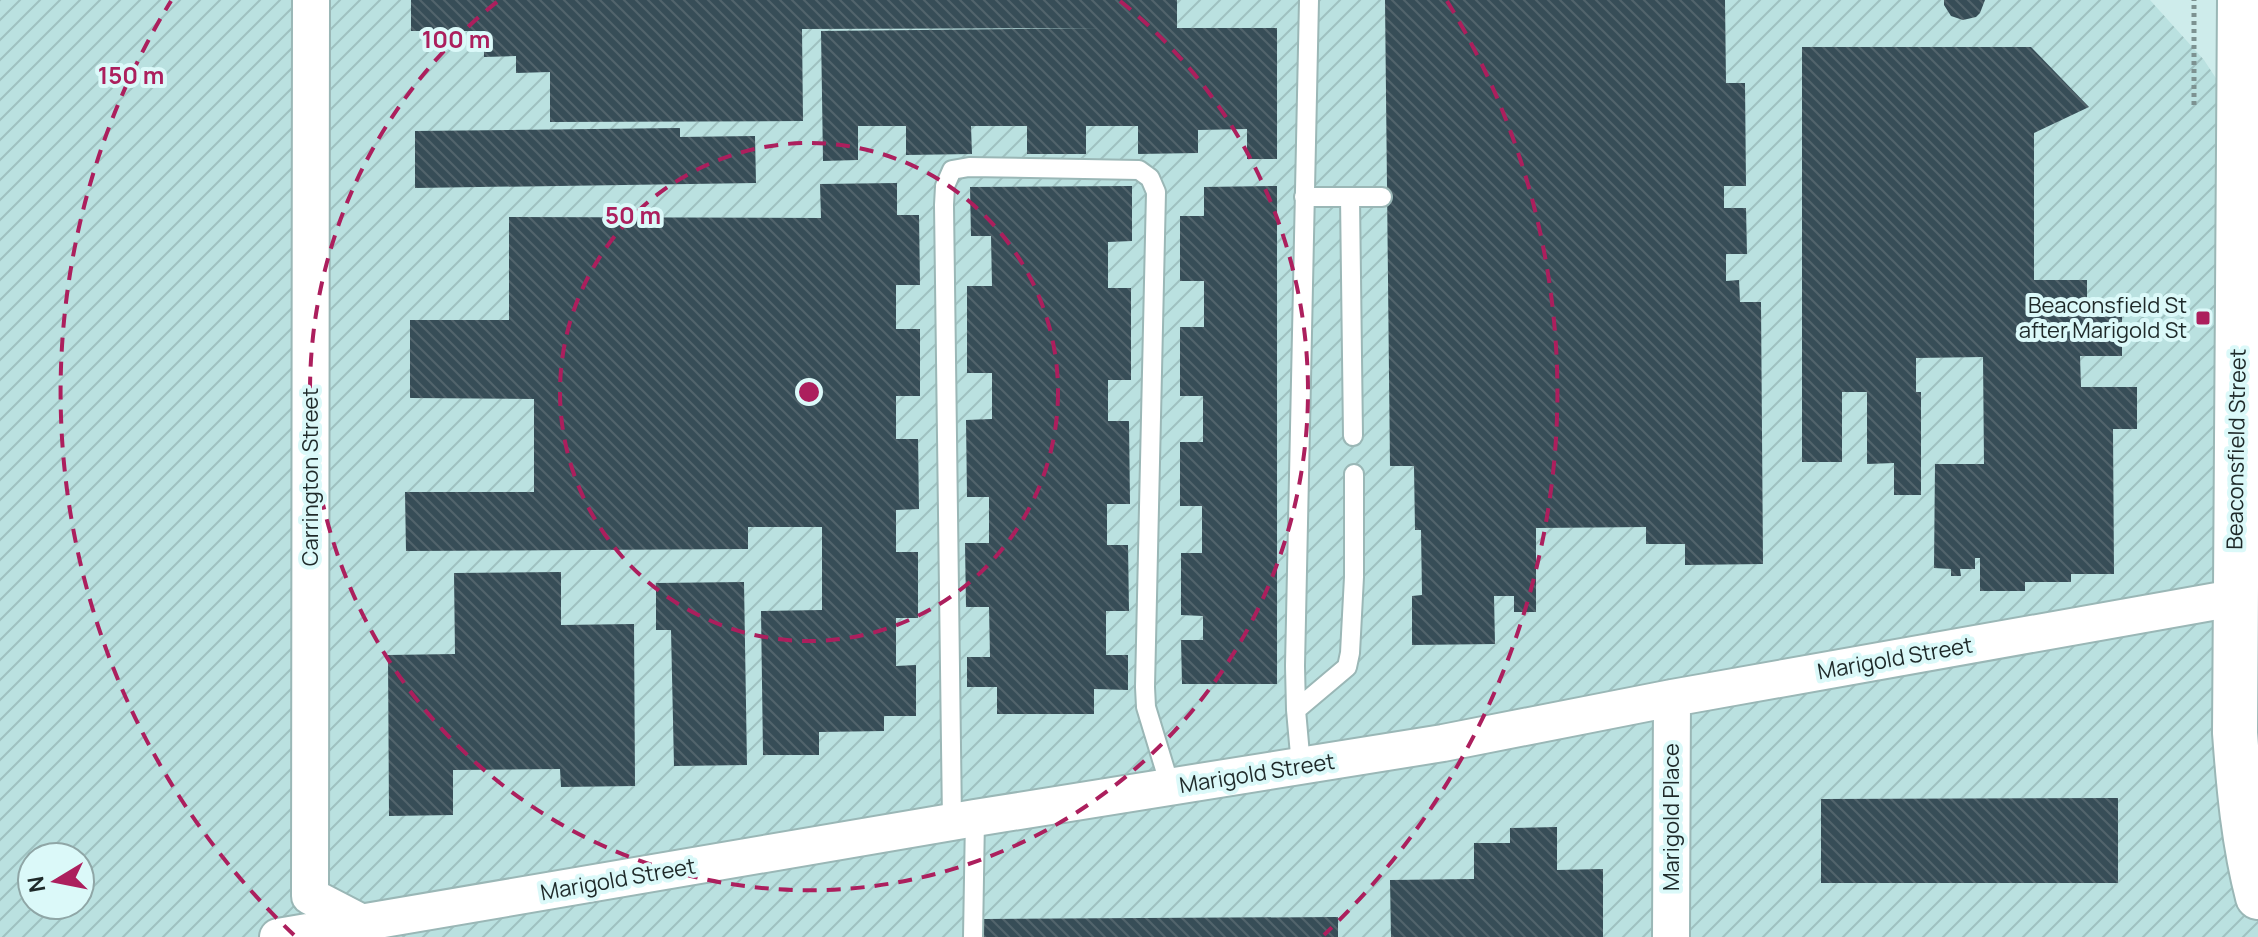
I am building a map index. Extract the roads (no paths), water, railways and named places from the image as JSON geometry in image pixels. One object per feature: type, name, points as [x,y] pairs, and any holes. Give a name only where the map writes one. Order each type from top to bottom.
[{"type":"main road","name":"Beaconsfield Street","points":[[2240,0],[2235,733],[2250,868],[2258,897]]},
{"type":"street","name":"Carrington Street","points":[[311,0],[310,896],[354,930]]},
{"type":"street","name":"Marigold Street","points":[[278,937],[354,930],[963,820],[1443,743],[1672,698],[2234,598]]},
{"type":"street","name":"Marigold Place","points":[[1671,937],[1672,698]]},
{"type":"lane","points":[[1301,766],[1296,710],[1309,0]]},
{"type":"lane","points":[[973,937],[963,820],[944,205],[945,186],[952,170],[1139,170],[1150,178],[1156,192],[1145,687],[1146,707],[1170,786]]},
{"type":"lane","points":[[1304,197],[1382,197]]},
{"type":"lane","points":[[1350,197],[1353,436]]},
{"type":"lane","points":[[1296,710],[1347,667],[1354,577],[1354,474]]},
{"type":"place","name":"Beaconsfield St after Marigold St","points":[[2203,318]]}]
